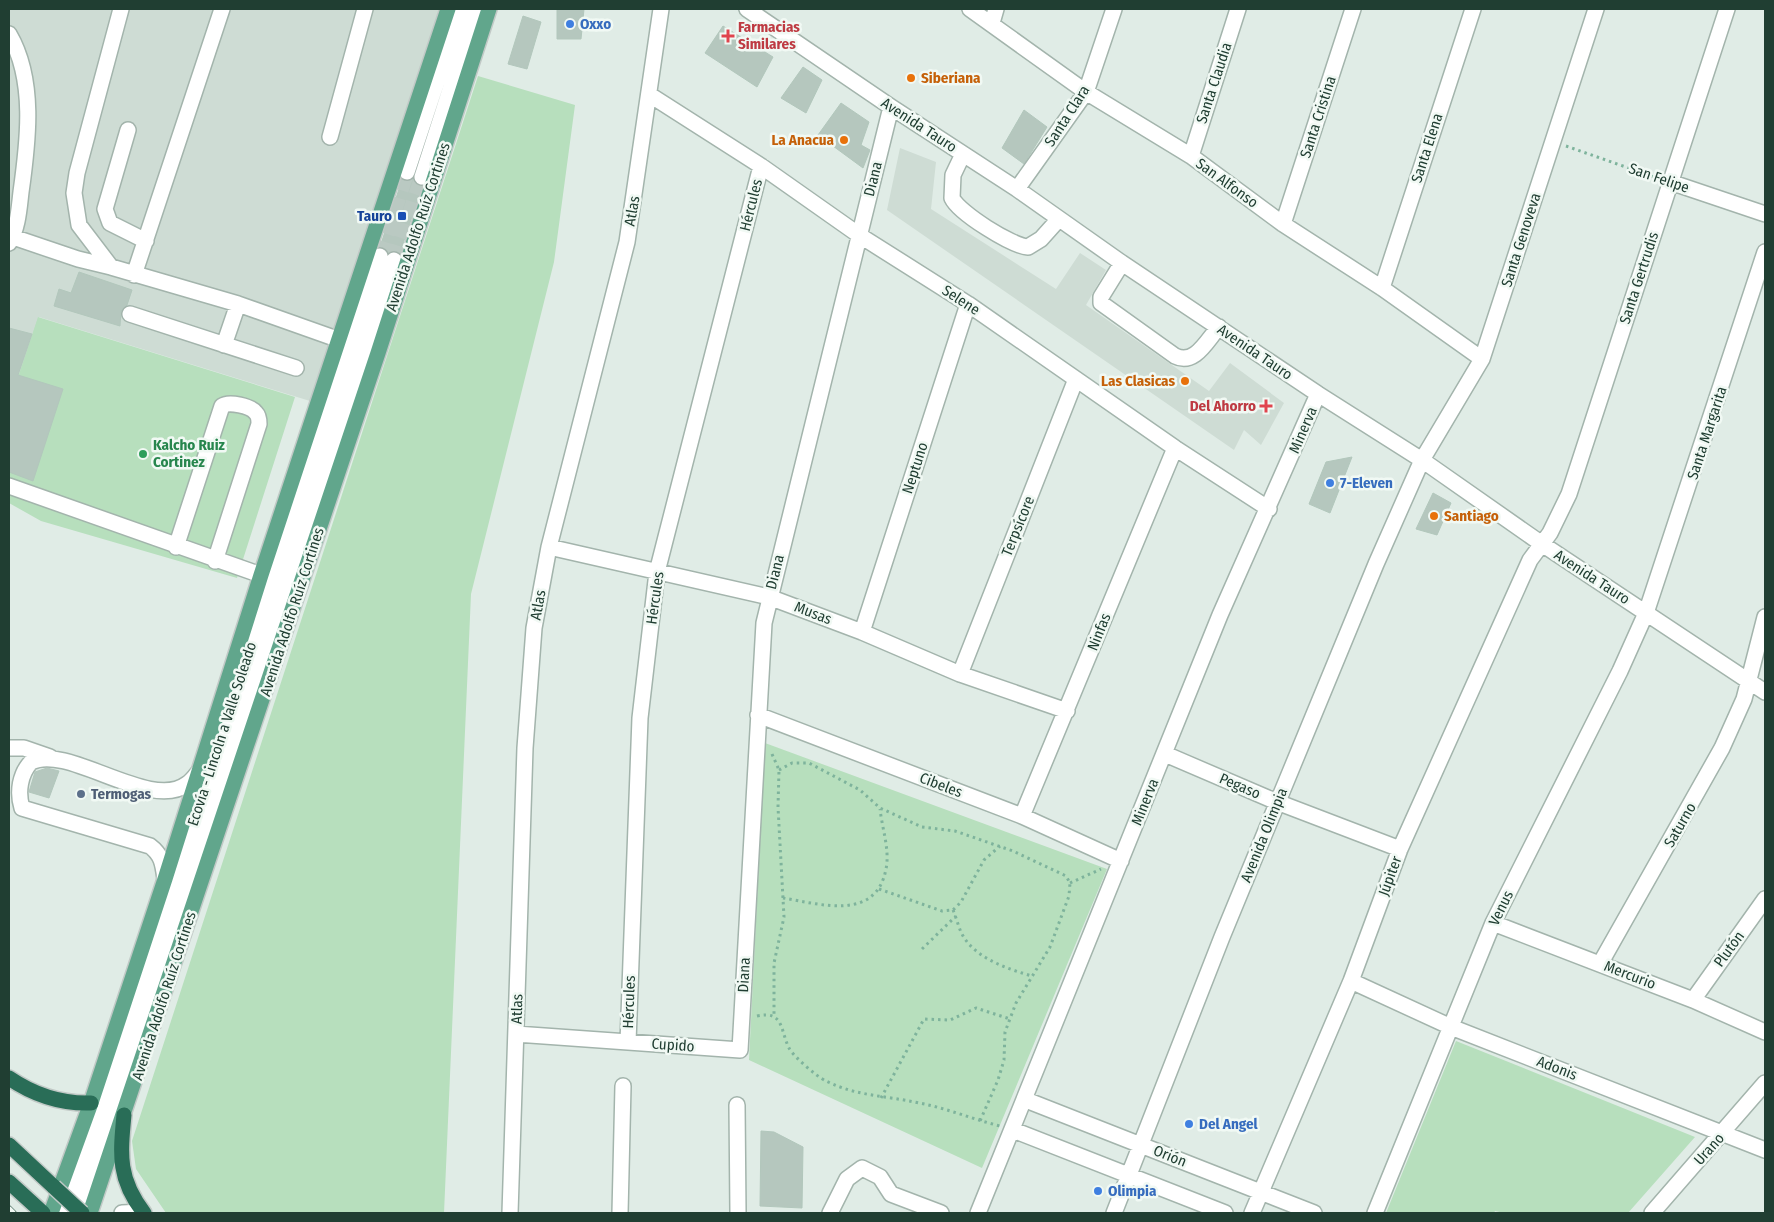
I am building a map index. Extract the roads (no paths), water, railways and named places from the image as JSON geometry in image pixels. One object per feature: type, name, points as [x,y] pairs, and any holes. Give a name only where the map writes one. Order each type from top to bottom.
[{"type":"highway","points":[[9,1078],[40,1095],[60,1101],[91,1103]]},
{"type":"highway","points":[[124,1116],[122,1171],[127,1187],[144,1212]]},
{"type":"highway","points":[[9,1145],[82,1213]]},
{"type":"highway","points":[[9,1182],[43,1213]]},
{"type":"main road","name":"Avenida Adolfo Ruíz Cortines","points":[[90,1213],[124,1116],[358,346],[448,9]]},
{"type":"main road","name":"Avenida Adolfo Ruíz Cortines","points":[[51,1213],[91,1103],[165,879],[260,576],[358,346],[489,9]]},
{"type":"street","points":[[110,267],[79,225],[74,193],[77,173],[121,9]]},
{"type":"street","points":[[134,275],[222,9]]},
{"type":"street","points":[[330,137],[365,9]]},
{"type":"street","points":[[461,9],[414,174],[476,9]]},
{"type":"street","name":"Atlas","points":[[510,1213],[524,758],[534,628],[549,547],[627,242],[661,9]]},
{"type":"street","name":"Avenida Tauro","points":[[747,9],[891,107],[1017,189],[1058,220],[1122,263],[1219,326],[1318,394],[1422,460],[1542,544],[1765,692]]},
{"type":"street","name":"San Alfonso","points":[[970,9],[1086,92],[1191,156],[1282,224],[1382,288],[1482,360]]},
{"type":"street","points":[[992,23],[996,9]]},
{"type":"street","name":"Santa Clara","points":[[1017,189],[1086,92],[1114,9]]},
{"type":"street","name":"Santa Claudia","points":[[1191,156],[1238,9]]},
{"type":"street","name":"Santa Cristina","points":[[1282,224],[1353,9]]},
{"type":"street","name":"Santa Elena","points":[[1382,288],[1472,9]]},
{"type":"street","name":"Santa Genoveva","points":[[1422,460],[1482,360],[1596,9]]},
{"type":"street","name":"Santa Gertrudis","points":[[1542,544],[1560,516],[1569,494],[1727,9]]},
{"type":"street","points":[[9,34],[23,72],[28,109],[25,164],[11,240],[238,304],[358,346]]},
{"type":"street","name":"Selene","points":[[650,94],[761,166],[860,235],[968,304],[1175,448],[1269,509]]},
{"type":"street","name":"Diana","points":[[740,1050],[764,623],[891,107]]},
{"type":"street","points":[[128,130],[105,209],[110,223],[146,241]]},
{"type":"street","points":[[964,154],[953,175],[952,198],[964,212],[1017,245],[1028,247],[1041,239],[1058,220]]},
{"type":"street","name":"Hércules","points":[[628,1042],[640,718],[657,572],[761,166]]},
{"type":"street","name":"San Felipe","points":[[1670,182],[1765,214]]},
{"type":"street","name":"Santa Margarita","points":[[1646,612],[1765,252]]},
{"type":"street","points":[[77,1213],[387,258]]},
{"type":"street","points":[[1122,263],[1100,297],[1101,303],[1175,356],[1184,359],[1191,358],[1219,326]]},
{"type":"street","points":[[224,345],[238,304]]},
{"type":"street","name":"Neptuno","points":[[862,632],[968,304]]},
{"type":"street","points":[[130,314],[296,368]]},
{"type":"street","name":"Ecovía - Lincoln a Valle Soleado","points":[[64,1213],[358,346]]},
{"type":"street","name":"Terpsícore","points":[[960,674],[1076,379]]},
{"type":"street","name":"Minerva","points":[[978,1213],[1026,1100],[1220,615],[1269,509],[1318,394]]},
{"type":"street","points":[[176,547],[222,406],[230,403],[253,410],[259,418],[259,424],[215,561]]},
{"type":"street","name":"Ninfas","points":[[1022,816],[1175,448]]},
{"type":"street","name":"Avenida Olimpia","points":[[1114,1213],[1277,802],[1422,460]]},
{"type":"street","points":[[9,486],[260,576]]},
{"type":"street","name":"Júpiter","points":[[1252,1213],[1351,981],[1400,849],[1530,560],[1542,544]]},
{"type":"street","name":"Musas","points":[[549,547],[769,597],[862,632],[960,674],[1066,711]]},
{"type":"street","name":"Venus","points":[[1375,1213],[1493,923],[1615,680],[1646,612]]},
{"type":"street","name":"Saturno","points":[[1600,964],[1722,748],[1744,699],[1765,617]]},
{"type":"street","name":"Cibeles","points":[[758,715],[1022,816],[1121,861]]},
{"type":"street","points":[[9,748],[24,748],[156,790],[176,789],[187,784],[200,770]]},
{"type":"street","name":"Pegaso","points":[[1165,754],[1277,802],[1400,849]]},
{"type":"street","points":[[51,758],[34,760],[29,764],[19,791],[16,806],[150,846],[157,851],[163,862],[165,879]]},
{"type":"street","name":"Plutón","points":[[1693,1000],[1765,899]]},
{"type":"street","name":"Mercurio","points":[[1493,923],[1693,1000],[1765,1032]]},
{"type":"street","name":"Adonis","points":[[1351,981],[1451,1027],[1765,1150]]},
{"type":"street","name":"Cupido","points":[[516,1034],[740,1050]]},
{"type":"street","name":"Urano","points":[[1652,1213],[1724,1133],[1765,1083]]},
{"type":"street","points":[[620,1213],[623,1086]]},
{"type":"street","name":"Orión","points":[[1026,1100],[1314,1213]]},
{"type":"street","points":[[737,1105],[738,1213]]},
{"type":"street","points":[[1012,1130],[1225,1213]]},
{"type":"street","points":[[830,1213],[846,1179],[862,1168],[880,1177],[891,1194],[940,1213]]},
{"type":"street","points":[[122,1213],[144,1212]]},
{"type":"tunnel","points":[[380,256],[407,172]]},
{"type":"tunnel","points":[[394,260],[422,177]]},
{"type":"railway","points":[[9,1208],[14,1213]]},
{"type":"place","name":"Oxxo","points":[[570,24]]},
{"type":"place","name":"Farmacias Similares","points":[[728,36]]},
{"type":"place","name":"Siberiana","points":[[911,78]]},
{"type":"place","name":"La Anacua","points":[[844,140]]},
{"type":"place","name":"Tauro","points":[[402,216]]},
{"type":"place","name":"Las Clasicas","points":[[1185,381]]},
{"type":"place","name":"Del Ahorro","points":[[1266,406]]},
{"type":"place","name":"Kalcho Ruiz Cortinez","points":[[143,454]]},
{"type":"place","name":"7-Eleven","points":[[1330,483]]},
{"type":"place","name":"Santiago","points":[[1434,516]]},
{"type":"place","name":"Termogas","points":[[81,794]]},
{"type":"place","name":"Del Angel","points":[[1189,1124]]},
{"type":"place","name":"Olimpia","points":[[1098,1191]]}]
